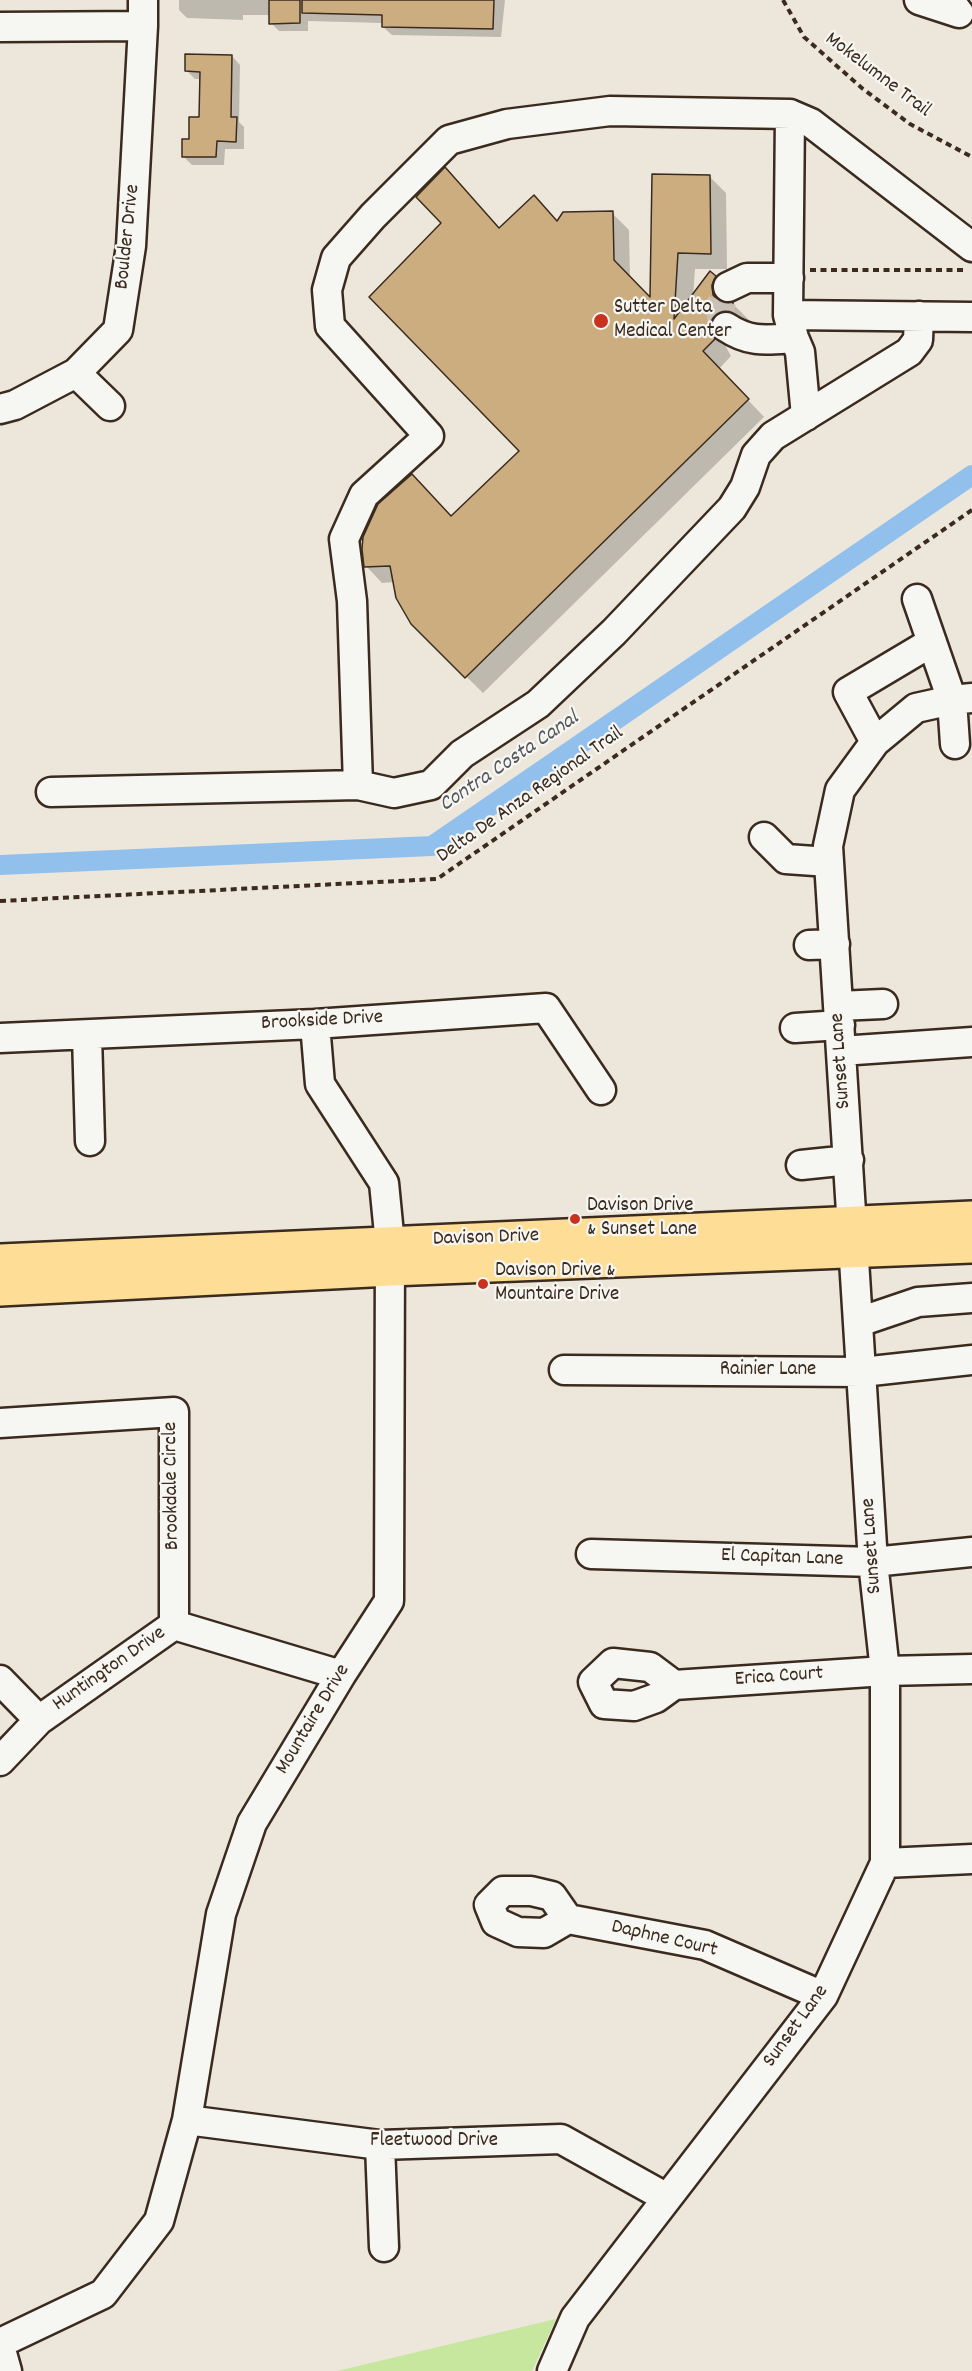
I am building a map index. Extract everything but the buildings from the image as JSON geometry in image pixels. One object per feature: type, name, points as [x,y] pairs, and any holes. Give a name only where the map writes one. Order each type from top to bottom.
[{"type":"main road","name":"Davison Drive","points":[[853,1237],[972,1218]]},
{"type":"main road","name":"Davison Drive","points":[[0,1261],[390,1256],[853,1237],[972,1246]]},
{"type":"main road","name":"Davison Drive","points":[[0,1289],[390,1256]]},
{"type":"street","points":[[919,0],[959,13],[949,0]]},
{"type":"street","points":[[0,27],[143,13]]},
{"type":"street","name":"Boulder Drive","points":[[0,409],[15,405],[76,373],[118,330],[130,246],[143,13]]},
{"type":"street","points":[[358,785],[352,601],[344,539],[364,495],[429,436],[330,326],[327,290],[336,258],[373,216],[449,140],[507,124],[610,111],[790,114],[811,123],[972,247]]},
{"type":"street","points":[[790,114],[791,326],[800,352],[806,416]]},
{"type":"street","points":[[728,287],[747,278],[789,272]]},
{"type":"street","points":[[51,792],[358,785],[394,793],[431,785],[462,754],[538,704],[614,632],[732,508],[745,487],[756,455],[773,436],[909,352],[918,340],[919,316]]},
{"type":"street","points":[[726,327],[741,337],[764,340],[791,326],[919,316],[972,317]]},
{"type":"street","points":[[76,373],[110,406]]},
{"type":"street","points":[[917,599],[932,642],[962,699],[955,744]]},
{"type":"street","points":[[875,742],[848,692],[932,642]]},
{"type":"street","name":"Sunset Lane","points":[[552,2371],[575,2318],[824,1996],[885,1863],[885,1671],[873,1562],[840,1027],[822,945],[829,862],[828,846],[840,790],[875,742],[916,708],[962,699]]},
{"type":"street","points":[[764,837],[786,859],[829,862]]},
{"type":"street","points":[[840,1027],[883,1004]]},
{"type":"street","name":"Brookside Drive","points":[[0,1038],[315,1024],[546,1008],[601,1090]]},
{"type":"street","name":"Mountaire Drive","points":[[0,2344],[104,2294],[159,2221],[187,2120],[221,1914],[252,1823],[340,1675],[389,1601],[390,1256],[384,1183],[320,1084],[315,1024]]},
{"type":"street","points":[[795,1028],[840,1027],[972,1042]]},
{"type":"street","points":[[87,1035],[90,1141]]},
{"type":"street","points":[[801,1165],[849,1160]]},
{"type":"street","points":[[859,1322],[918,1302],[972,1298]]},
{"type":"street","name":"Rainier Lane","points":[[564,1370],[862,1372],[972,1360]]},
{"type":"street","name":"Brookdale Circle","points":[[0,1423],[174,1412],[174,1625]]},
{"type":"street","name":"El Capitan Lane","points":[[591,1554],[873,1562],[972,1552]]},
{"type":"street","name":"Huntington Drive","points":[[0,1761],[39,1720],[174,1625],[340,1675]]},
{"type":"street","name":"Erica Court","points":[[674,1685],[885,1671],[972,1669]]},
{"type":"street","points":[[0,1680],[39,1720]]},
{"type":"street","points":[[885,1863],[972,1859]]},
{"type":"street","name":"Daphne Court","points":[[568,1919],[705,1945],[824,1996]]},
{"type":"street","name":"Fleetwood Drive","points":[[187,2120],[380,2145],[561,2139],[667,2198]]},
{"type":"street","points":[[380,2145],[384,2247]]},
{"type":"street","points":[[0,2344],[7,2371]]},
{"type":"path","name":"Mokelumne Trail","points":[[783,0],[804,37],[846,75],[910,124],[972,157]]},
{"type":"path","points":[[789,272],[801,270],[972,270]]},
{"type":"path","name":"Delta De Anza Regional Trail","points":[[0,901],[436,879],[972,510]]},
{"type":"green space","points":[[556,2319],[532,2371],[337,2371]]},
{"type":"waterway","name":"Contra Costa Canal","points":[[0,865],[432,846],[972,475]]},
{"type":"tunnel","points":[[726,327],[720,312],[728,287]]},
{"type":"place","name":"Sutter Delta Medical Center","points":[[601,321]]},
{"type":"place","name":"Davison Drive & Sunset Lane","points":[[575,1219]]},
{"type":"place","name":"Davison Drive & Mountaire Drive","points":[[483,1284]]}]
